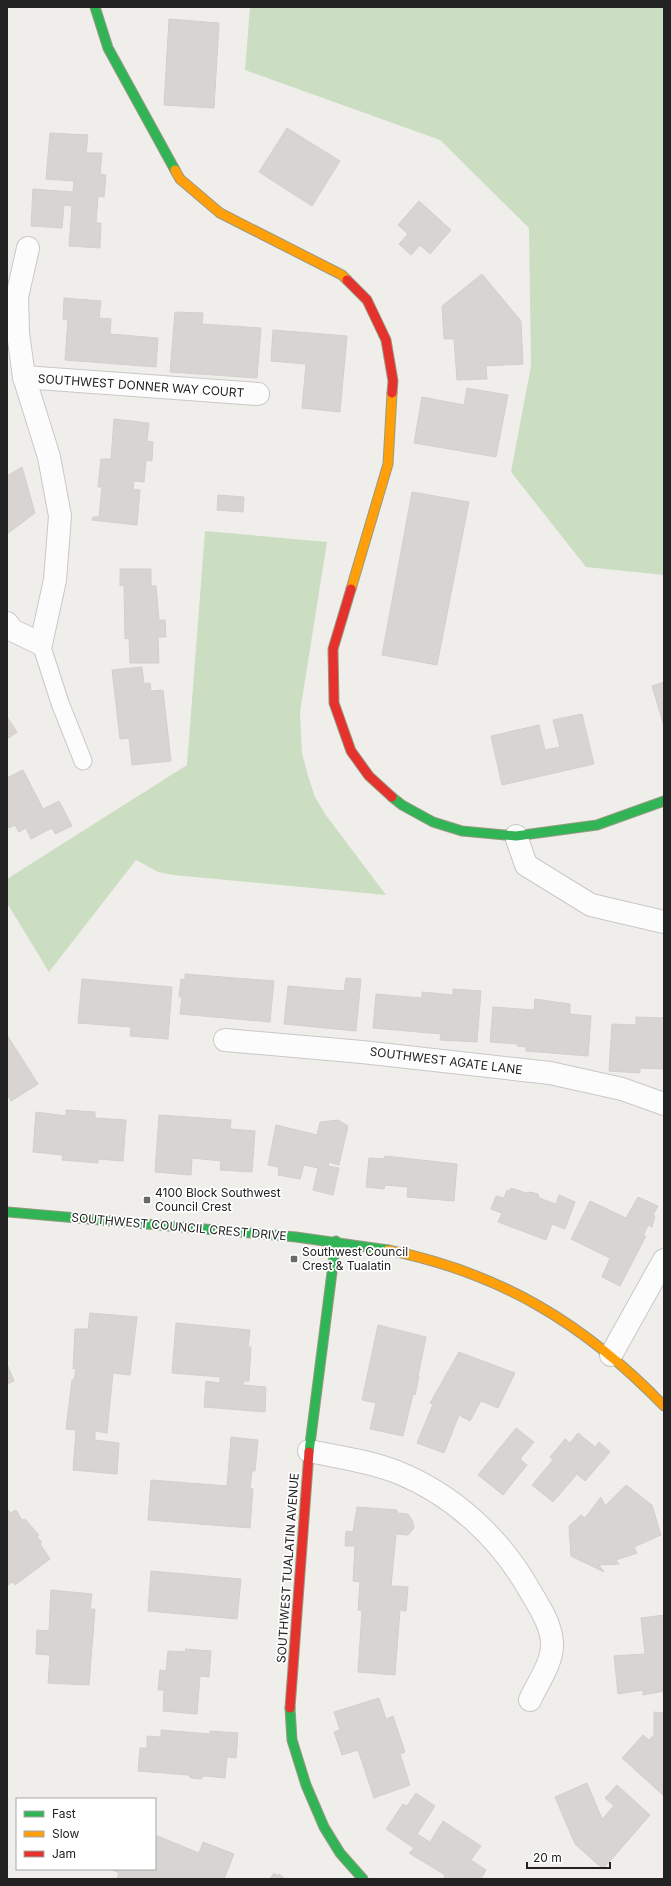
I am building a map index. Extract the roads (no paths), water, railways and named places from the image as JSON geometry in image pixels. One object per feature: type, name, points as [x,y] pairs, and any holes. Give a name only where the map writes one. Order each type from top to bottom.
[{"type":"street","points":[[95,7],[108,48],[180,179],[220,213],[342,274],[367,300],[386,340],[393,381],[388,464],[333,649],[334,703],[351,751],[369,776],[402,805],[433,822],[462,831],[516,836],[597,825],[664,801]]},
{"type":"street","points":[[7,623],[12,630],[41,644],[55,580],[60,516],[49,457],[24,377],[18,333],[17,297],[28,248]]},
{"type":"street","name":"SOUTHWEST DONNER WAY COURT","points":[[24,377],[258,394]]},
{"type":"street","points":[[516,836],[526,865],[591,905],[664,922]]},
{"type":"street","name":"SOUTHWEST AGATE LANE","points":[[224,1040],[362,1052],[550,1073],[622,1089],[664,1104]]},
{"type":"street","name":"SOUTHWEST COUNCIL CREST DRIVE","points":[[7,1211],[336,1241],[409,1254],[460,1268],[506,1287],[579,1329],[611,1355],[664,1406]]},
{"type":"street","name":"SOUTHWEST TUALATIN AVENUE","points":[[336,1241],[309,1451],[290,1699],[292,1740],[306,1785],[324,1827],[340,1853],[363,1879]]},
{"type":"street","points":[[611,1355],[664,1260]]},
{"type":"street","points":[[309,1451],[370,1464],[397,1472],[446,1498],[490,1536],[509,1558],[526,1583],[540,1609],[551,1635],[552,1648],[549,1658],[530,1700]]},
{"type":"lane","points":[[41,644],[60,703],[83,761]]},
{"type":"place","name":"4100 Block Southwest Council Crest","points":[[147,1200]]},
{"type":"place","name":"Southwest Council Crest & Tualatin","points":[[294,1259]]}]
